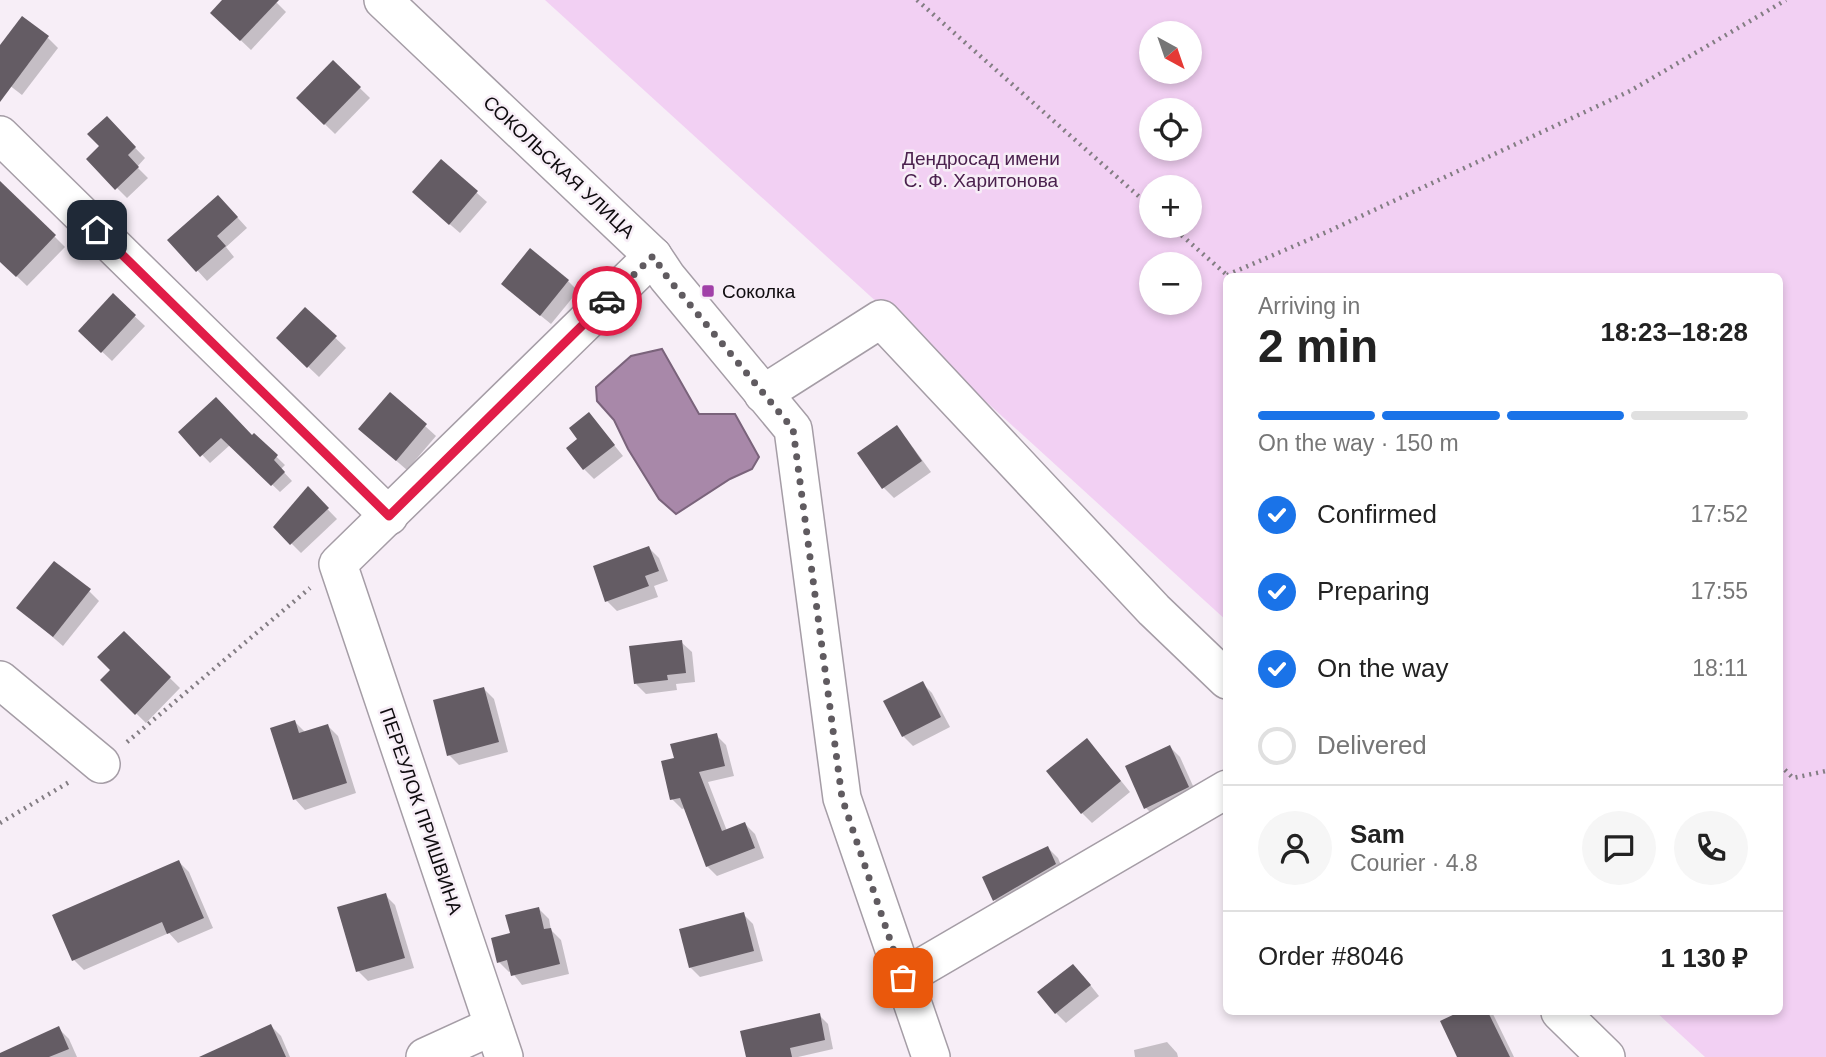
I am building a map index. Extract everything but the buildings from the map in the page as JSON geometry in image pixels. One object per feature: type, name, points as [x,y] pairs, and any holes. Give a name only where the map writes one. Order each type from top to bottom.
[{"type":"street","name":"СОКОЛЬСКАЯ УЛИЦА","points":[[383,0],[653,256],[667,277],[793,429],[842,798],[931,1057]]},
{"type":"street","points":[[0,135],[389,516]]},
{"type":"street","points":[[338,564],[653,256]]},
{"type":"street","points":[[764,394],[881,319],[1154,610],[1223,676]]},
{"type":"street","name":"ПЕРЕУЛОК ПРИШВИНА","points":[[338,564],[498,1041]]},
{"type":"street","points":[[0,680],[101,764]]},
{"type":"street","points":[[903,978],[1223,791]]},
{"type":"street","points":[[1563,1015],[1606,1057]]},
{"type":"street","points":[[425,1057],[498,1041]]},
{"type":"path","points":[[917,0],[1139,196]]},
{"type":"path","points":[[1235,273],[1630,91],[1786,0]]},
{"type":"path","points":[[1185,238],[1225,273]]},
{"type":"path","points":[[0,823],[101,764],[338,564]]},
{"type":"path","points":[[1783,768],[1793,778],[1826,771]]},
{"type":"green space","name":"Дендросад имени С. Ф. Харитонова","points":[[545,0],[1826,0],[1826,1057],[1705,1057],[1659,1015],[1783,1015],[1783,273],[1223,273],[1223,617]]},
{"type":"shaded area","points":[[662,349],[699,414],[735,414],[759,457],[752,469],[730,479],[676,514],[659,499],[628,449],[614,420],[597,401],[596,387],[631,356]]},
{"type":"way so far","points":[[607,301],[653,256],[667,277],[793,429],[842,798],[903,978]]},
{"type":"place","name":"Соколка","points":[[708,291]]},
{"type":"route","points":[[97,230],[389,516],[607,301]]}]
